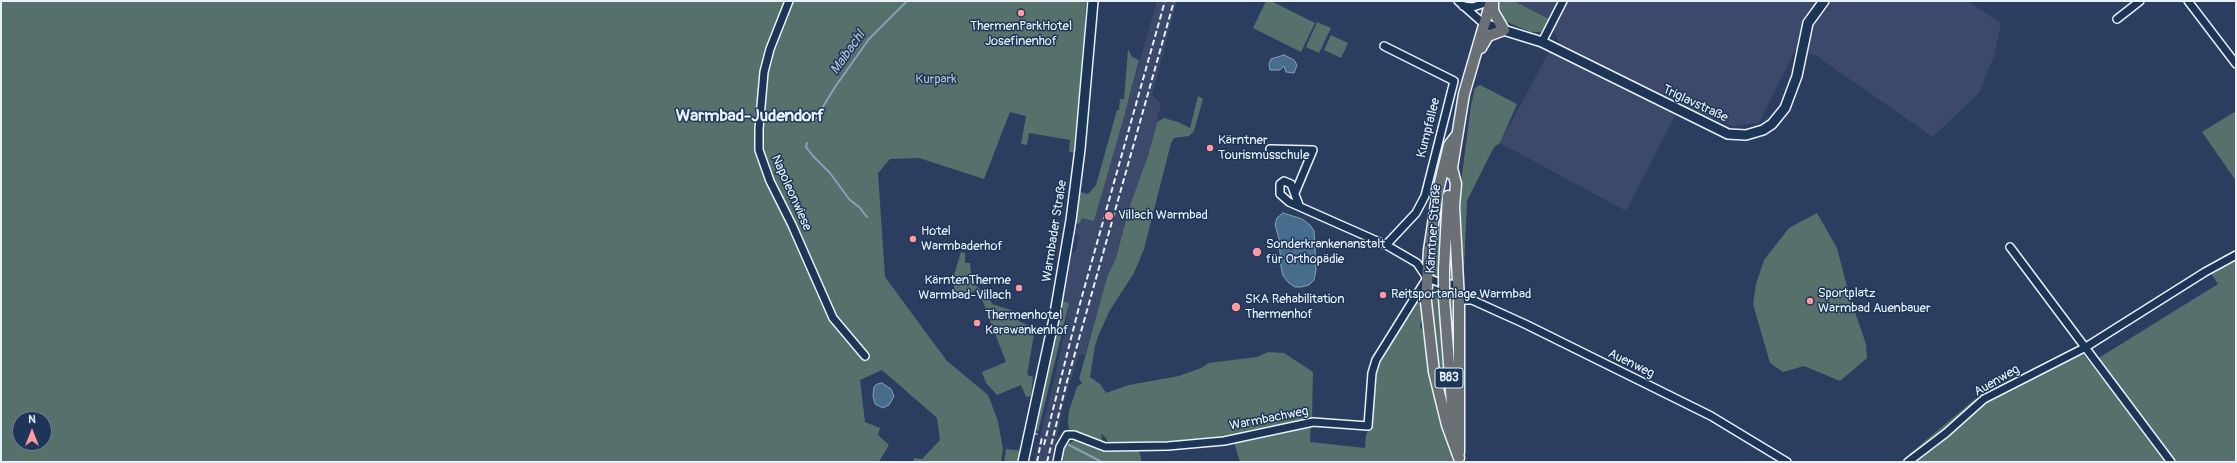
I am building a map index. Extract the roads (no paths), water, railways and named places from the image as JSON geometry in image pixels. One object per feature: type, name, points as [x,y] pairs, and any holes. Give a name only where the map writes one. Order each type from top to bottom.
[{"type":"main road","name":"Kärntner Straße","points":[[1459,460],[1451,398],[1444,298],[1447,202],[1456,136],[1464,94],[1491,1]]},
{"type":"main road","points":[[1475,54],[1480,50],[1488,36],[1504,30],[1493,11],[1491,1]]},
{"type":"main road","points":[[1456,136],[1449,145],[1438,191],[1429,250],[1426,302],[1434,372],[1447,425],[1459,460]]},
{"type":"main road","points":[[1452,168],[1456,184],[1454,206],[1459,300],[1459,460]]},
{"type":"street","name":"Napoleonwiese","points":[[789,1],[770,49],[764,72],[759,129],[759,150],[770,181],[792,225],[833,318],[865,356]]},
{"type":"street","name":"Warmbader Straße","points":[[1023,462],[1054,319],[1071,220],[1080,149],[1093,1]]},
{"type":"street","points":[[1460,4],[1473,7],[1491,1]]},
{"type":"street","points":[[1542,42],[1562,1]]},
{"type":"street","name":"Triglavstraße","points":[[1484,24],[1542,42],[1722,131],[1733,135],[1746,135],[1763,130],[1772,124],[1785,108],[1797,76],[1808,23],[1824,1]]},
{"type":"street","points":[[2117,19],[2140,1]]},
{"type":"street","points":[[2188,1],[2236,64]]},
{"type":"street","points":[[1460,4],[1484,24]]},
{"type":"street","name":"Kumpfallee","points":[[1384,46],[1454,81],[1425,196],[1416,213],[1386,245]]},
{"type":"street","points":[[1270,149],[1312,150],[1295,193]]},
{"type":"street","points":[[1299,205],[1291,184],[1284,181],[1280,184],[1280,194],[1290,202],[1386,245],[1417,263],[1427,278],[1441,283],[1458,285]]},
{"type":"street","points":[[2010,247],[2171,462]]},
{"type":"street","name":"Auenweg","points":[[1908,462],[1946,433],[1984,399],[2086,347],[2205,272],[2236,255]]},
{"type":"street","name":"Warmbachweg","points":[[1057,462],[1060,446],[1067,435],[1074,435],[1105,447],[1168,446],[1224,441],[1313,422],[1368,426],[1372,373],[1376,360],[1427,278]]},
{"type":"street","name":"Auenweg","points":[[1459,300],[1472,300],[1525,324],[1711,416],[1787,462]]},
{"type":"waterway","name":"Maibachl","points":[[813,123],[835,87],[869,39],[907,1]]},
{"type":"waterway","name":"Maibachl","points":[[807,143],[806,147],[813,156],[830,173],[849,199],[860,208],[867,217]]},
{"type":"waterway","points":[[1069,445],[1102,462]]},
{"type":"railway","points":[[1044,445],[1079,307],[1165,1]]},
{"type":"railway","points":[[1047,462],[1066,385],[1174,1]]},
{"type":"railway","points":[[1037,462],[1042,437]]},
{"type":"place","name":"ThermenParkHotel Josefinenhof","points":[[1021,13]]},
{"type":"place","name":"Kärntner Tourismusschule","points":[[1210,148]]},
{"type":"place","name":"Villach Warmbad","points":[[1109,216]]},
{"type":"place","name":"Hotel Warmbaderhof","points":[[913,239]]},
{"type":"place","name":"Sonderkrankenanstalt für Orthopädie","points":[[1257,252]]},
{"type":"place","name":"KärntenTherme Warmbad-Villach","points":[[1019,288]]},
{"type":"place","name":"Reitsportanlage Warmbad","points":[[1383,295]]},
{"type":"place","name":"Sportplatz Warmbad Auenbauer","points":[[1810,301]]},
{"type":"place","name":"SKA Rehabilitation Thermenhof","points":[[1236,307]]},
{"type":"place","name":"Thermenhotel Karawankenhof","points":[[977,323]]},
{"type":"district","name":"Warmbad-Judendorf","points":[[750,117]]},
{"type":"park label","name":"Kurpark","points":[[936,80]]}]
